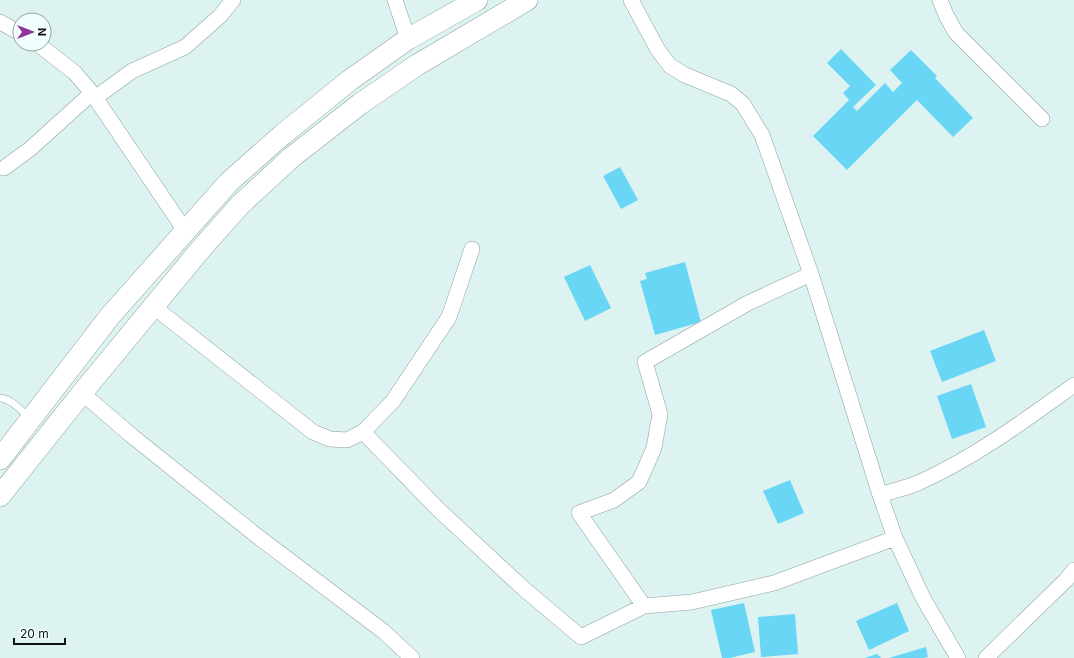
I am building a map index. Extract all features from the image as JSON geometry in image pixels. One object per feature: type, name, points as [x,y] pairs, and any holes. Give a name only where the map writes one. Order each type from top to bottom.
[{"type":"main road","points":[[0,458],[110,316],[229,182],[276,140],[350,80],[408,39],[478,0]]},
{"type":"main road","points":[[0,496],[82,393],[200,250],[240,205],[292,157],[360,104],[418,65],[527,0]]},
{"type":"street","points":[[4,168],[30,149],[93,96],[132,71],[185,47],[220,16],[233,0]]},
{"type":"street","points":[[396,0],[408,39]]},
{"type":"street","points":[[632,0],[658,50],[670,66],[685,75],[731,94],[743,104],[762,135],[811,274],[880,495],[895,538],[923,598],[958,658]]},
{"type":"street","points":[[940,0],[956,33],[1042,118]]},
{"type":"street","points":[[0,22],[12,29]]},
{"type":"street","points":[[48,52],[75,73],[93,96],[186,232]]},
{"type":"street","points":[[154,307],[313,432],[330,439],[347,440],[363,432],[393,401],[449,317],[472,249]]},
{"type":"street","points":[[644,606],[579,513],[614,500],[639,482],[654,448],[660,414],[645,362],[748,303],[811,274]]},
{"type":"street","points":[[880,495],[917,483],[958,463],[1018,426],[1074,385]]},
{"type":"street","points":[[82,393],[132,436],[257,536],[383,631],[412,658]]},
{"type":"street","points":[[363,432],[444,515],[524,589],[581,637],[644,606],[692,602],[774,583],[895,538]]},
{"type":"street","points":[[986,658],[1066,580],[1074,570]]},
{"type":"lane","points":[[0,398],[4,398],[11,402],[30,419]]},
{"type":"building","points":[[841,49],[876,85],[853,107],[857,111],[885,83],[893,92],[902,83],[890,70],[911,50],[937,76],[935,78],[973,118],[953,137],[917,100],[847,170],[813,136],[849,100],[843,93],[850,86],[827,63]]},
{"type":"building","points":[[620,167],[638,200],[621,209],[603,176]]},
{"type":"building","points":[[685,262],[701,322],[655,335],[640,281],[647,279],[645,273]]},
{"type":"building","points":[[590,265],[611,308],[585,321],[564,277]]},
{"type":"building","points":[[984,330],[996,361],[942,382],[930,351]]},
{"type":"building","points":[[971,384],[986,427],[952,439],[937,396]]},
{"type":"building","points":[[790,480],[804,513],[778,524],[763,491]]},
{"type":"building","points":[[744,603],[755,652],[730,658],[722,658],[711,610]]},
{"type":"building","points":[[897,603],[909,631],[869,650],[856,621]]},
{"type":"building","points":[[795,614],[798,654],[761,657],[758,617]]},
{"type":"building","points":[[926,647],[928,657],[889,658]]},
{"type":"building","points":[[877,654],[881,658],[865,658]]}]
